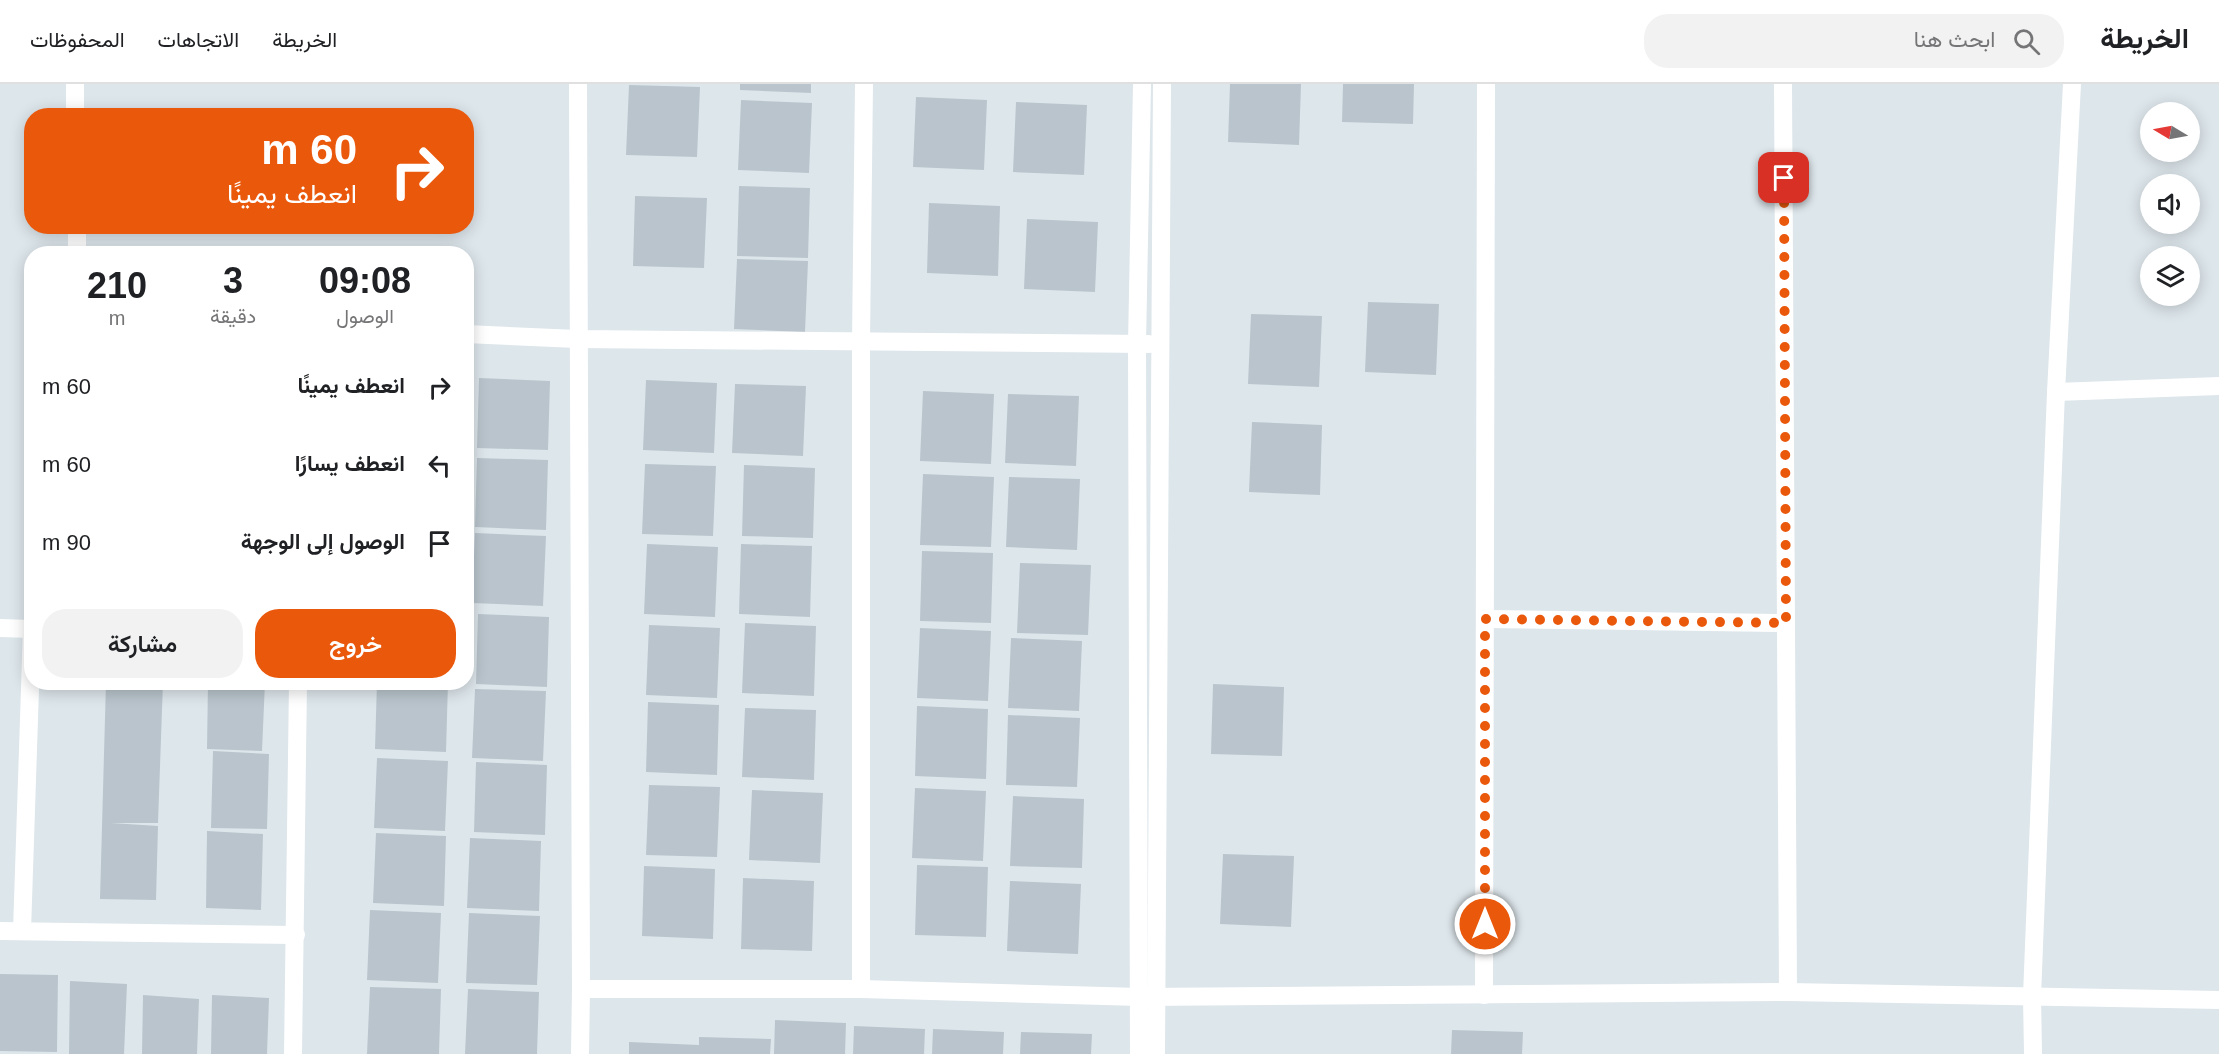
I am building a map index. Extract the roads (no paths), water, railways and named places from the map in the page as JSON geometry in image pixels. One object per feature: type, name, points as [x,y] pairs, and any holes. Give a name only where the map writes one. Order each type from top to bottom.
[{"type":"street","points":[[75,84],[75,108]]},
{"type":"street","points":[[578,84],[580,1054]]},
{"type":"street","points":[[861,989],[861,341],[864,84]]},
{"type":"street","points":[[1142,84],[1137,344],[1147,997],[1156,1054]]},
{"type":"street","points":[[1139,1054],[1147,997],[1159,345],[1161,84]]},
{"type":"street","points":[[1484,995],[1486,84]]},
{"type":"street","points":[[1783,84],[1788,992]]},
{"type":"street","points":[[2033,1054],[2032,996],[2056,392],[2072,84]]},
{"type":"street","points":[[474,334],[577,339],[1159,345]]},
{"type":"street","points":[[2056,392],[2219,386]]},
{"type":"street","points":[[1485,619],[1786,623]]},
{"type":"street","points":[[0,628],[24,629]]},
{"type":"street","points":[[21,931],[30,690]]},
{"type":"street","points":[[294,1054],[298,690]]},
{"type":"street","points":[[0,931],[296,935]]},
{"type":"street","points":[[581,989],[861,989],[1147,997],[1788,992],[2219,1000]]}]
